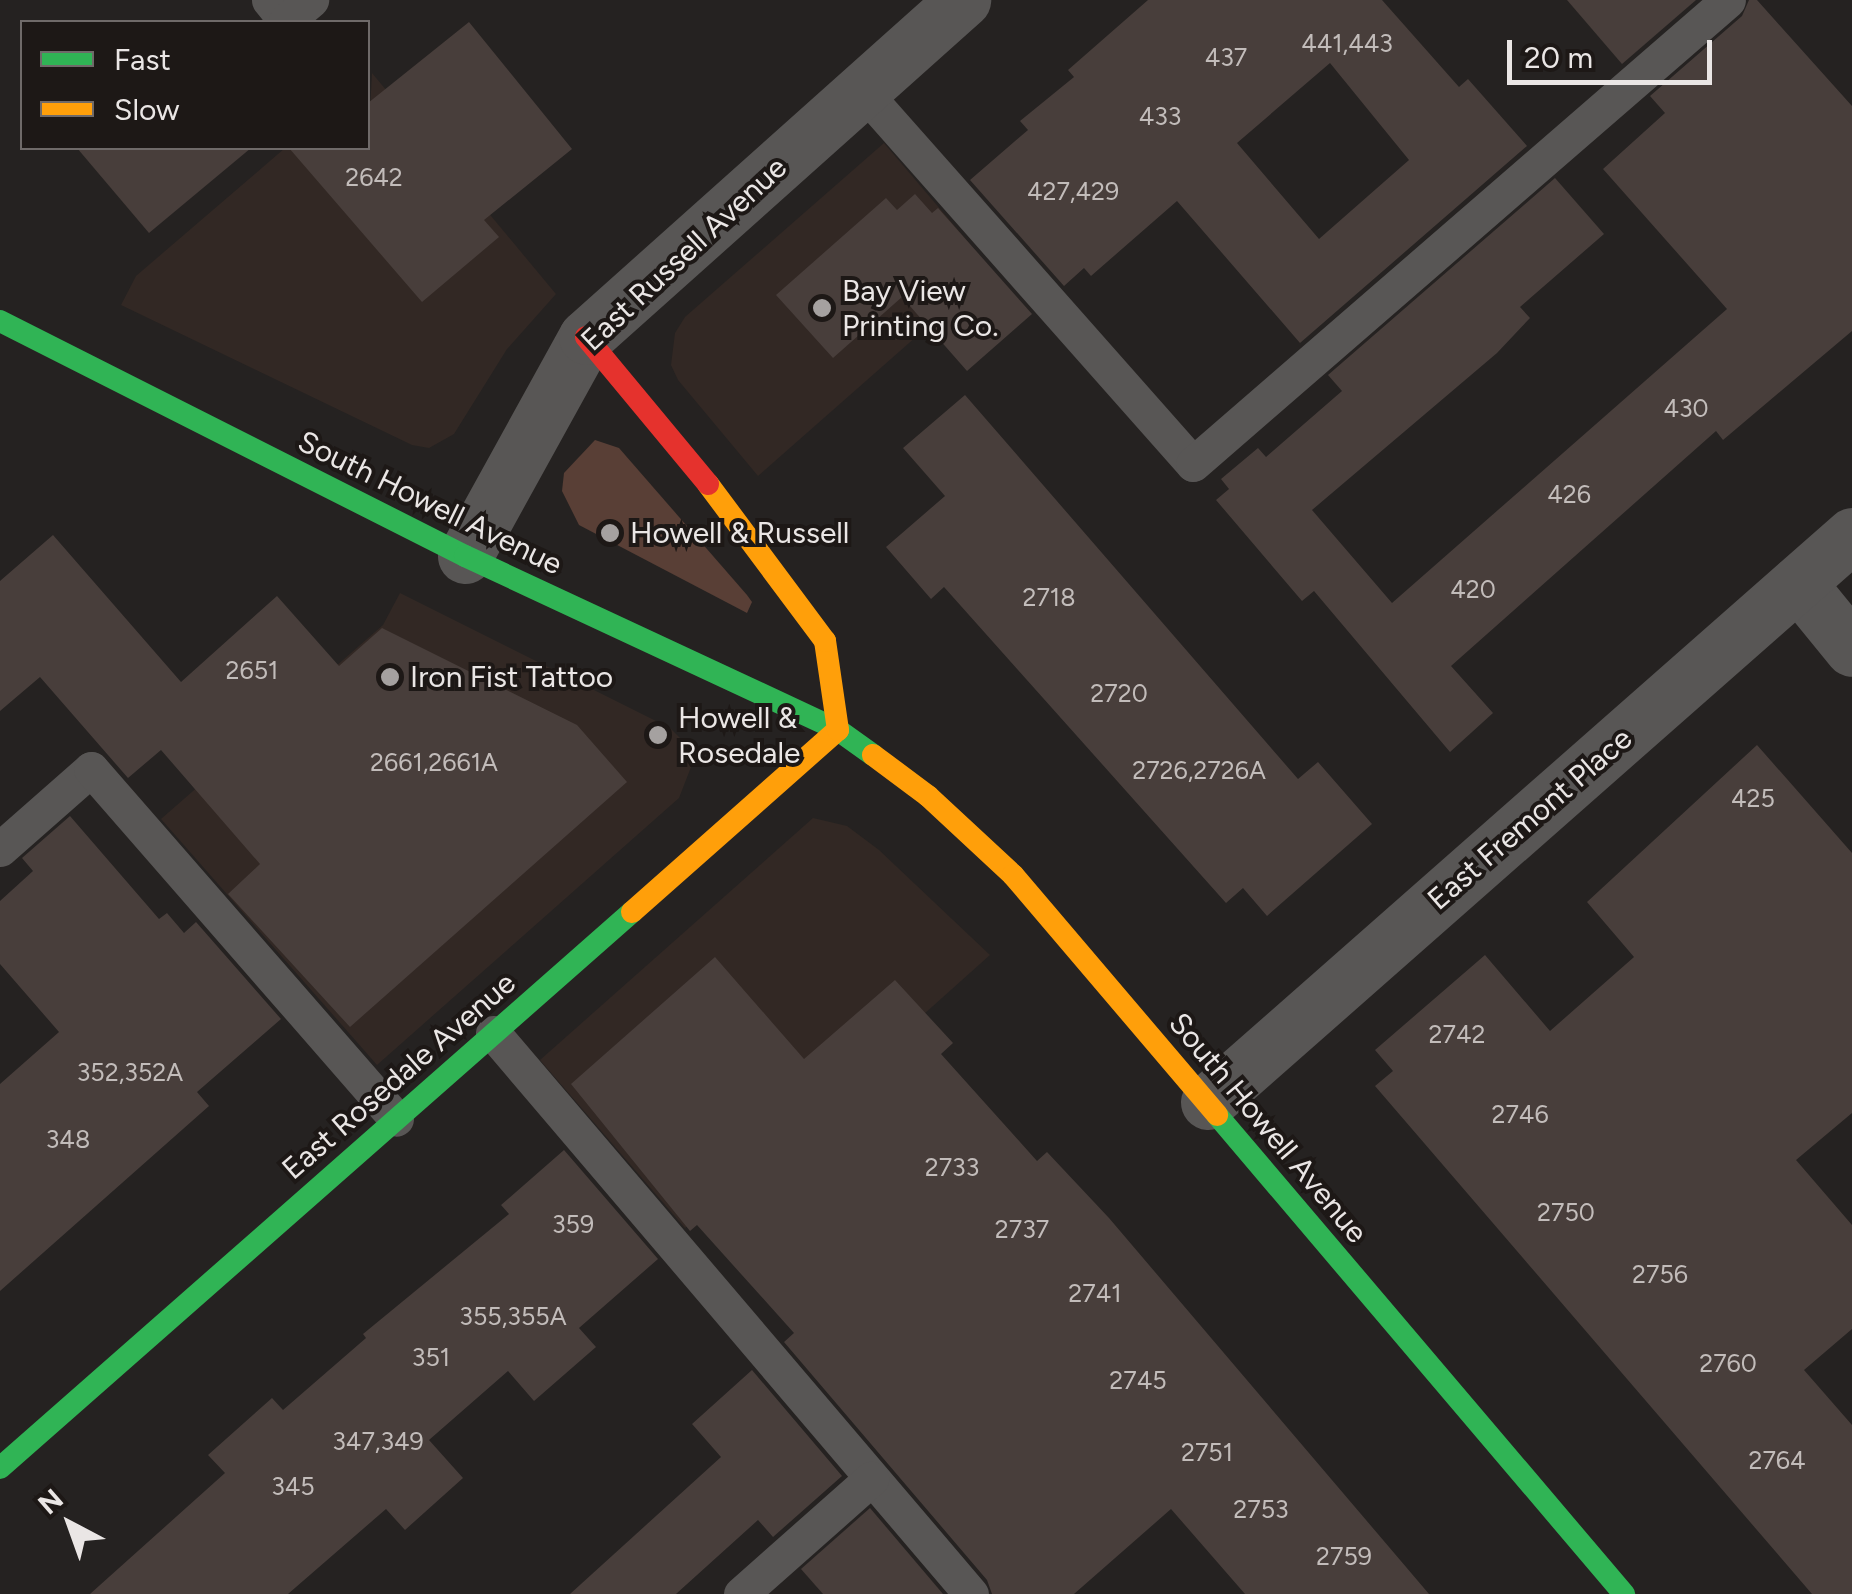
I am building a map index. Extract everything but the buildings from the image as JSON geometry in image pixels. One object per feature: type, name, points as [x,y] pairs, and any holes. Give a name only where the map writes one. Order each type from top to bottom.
[{"type":"street","name":"East Russell Avenue","points":[[465,556],[586,337],[963,0]]},
{"type":"street","name":"South Howell Avenue","points":[[0,321],[465,556],[838,730],[928,796],[1013,875],[1624,1594]]},
{"type":"street","points":[[586,337],[765,552],[825,641],[838,730]]},
{"type":"street","name":"East Fremont Place","points":[[1208,1102],[1852,535]]},
{"type":"street","points":[[1798,584],[1852,649]]},
{"type":"street","name":"East Rosedale Avenue","points":[[0,1468],[838,730]]},
{"type":"lane","points":[[269,0],[285,20]]},
{"type":"lane","points":[[287,20],[312,0]]},
{"type":"lane","points":[[862,90],[1193,464],[1728,0]]},
{"type":"lane","points":[[0,848],[91,768],[396,1119]]},
{"type":"lane","points":[[493,1033],[971,1594]]},
{"type":"lane","points":[[741,1594],[871,1479]]},
{"type":"shaded area","points":[[372,73],[556,294],[507,349],[454,434],[429,448],[412,445],[121,305],[136,276],[283,150],[370,150]]},
{"type":"shaded area","points":[[884,143],[992,270],[758,476],[678,380],[671,365],[675,333],[685,317]]},
{"type":"shaded area","points":[[595,440],[619,448],[747,595],[752,602],[747,613],[579,525],[562,491],[564,473]]},
{"type":"shaded area","points":[[400,593],[670,728],[689,747],[693,762],[679,798],[377,1065],[161,819],[383,625]]},
{"type":"shaded area","points":[[813,818],[847,826],[879,850],[990,955],[685,1228],[540,1060]]},
{"type":"traffic: fast","points":[[0,321],[465,556],[838,730],[873,755]]},
{"type":"traffic: fast","points":[[0,1468],[632,912]]},
{"type":"traffic: fast","points":[[1217,1115],[1624,1594]]},
{"type":"traffic: slow","points":[[632,912],[838,730],[825,641],[708,484]]},
{"type":"traffic: slow","points":[[873,755],[928,796],[1013,875],[1217,1115]]},
{"type":"traffic: jam","points":[[586,337],[708,484]]},
{"type":"place","name":"Bay View Printing Co.","points":[[822,308]]},
{"type":"place","name":"Howell & Russell","points":[[610,533]]},
{"type":"place","name":"Iron Fist Tattoo","points":[[390,677]]},
{"type":"place","name":"Howell & Rosedale","points":[[658,735]]}]
